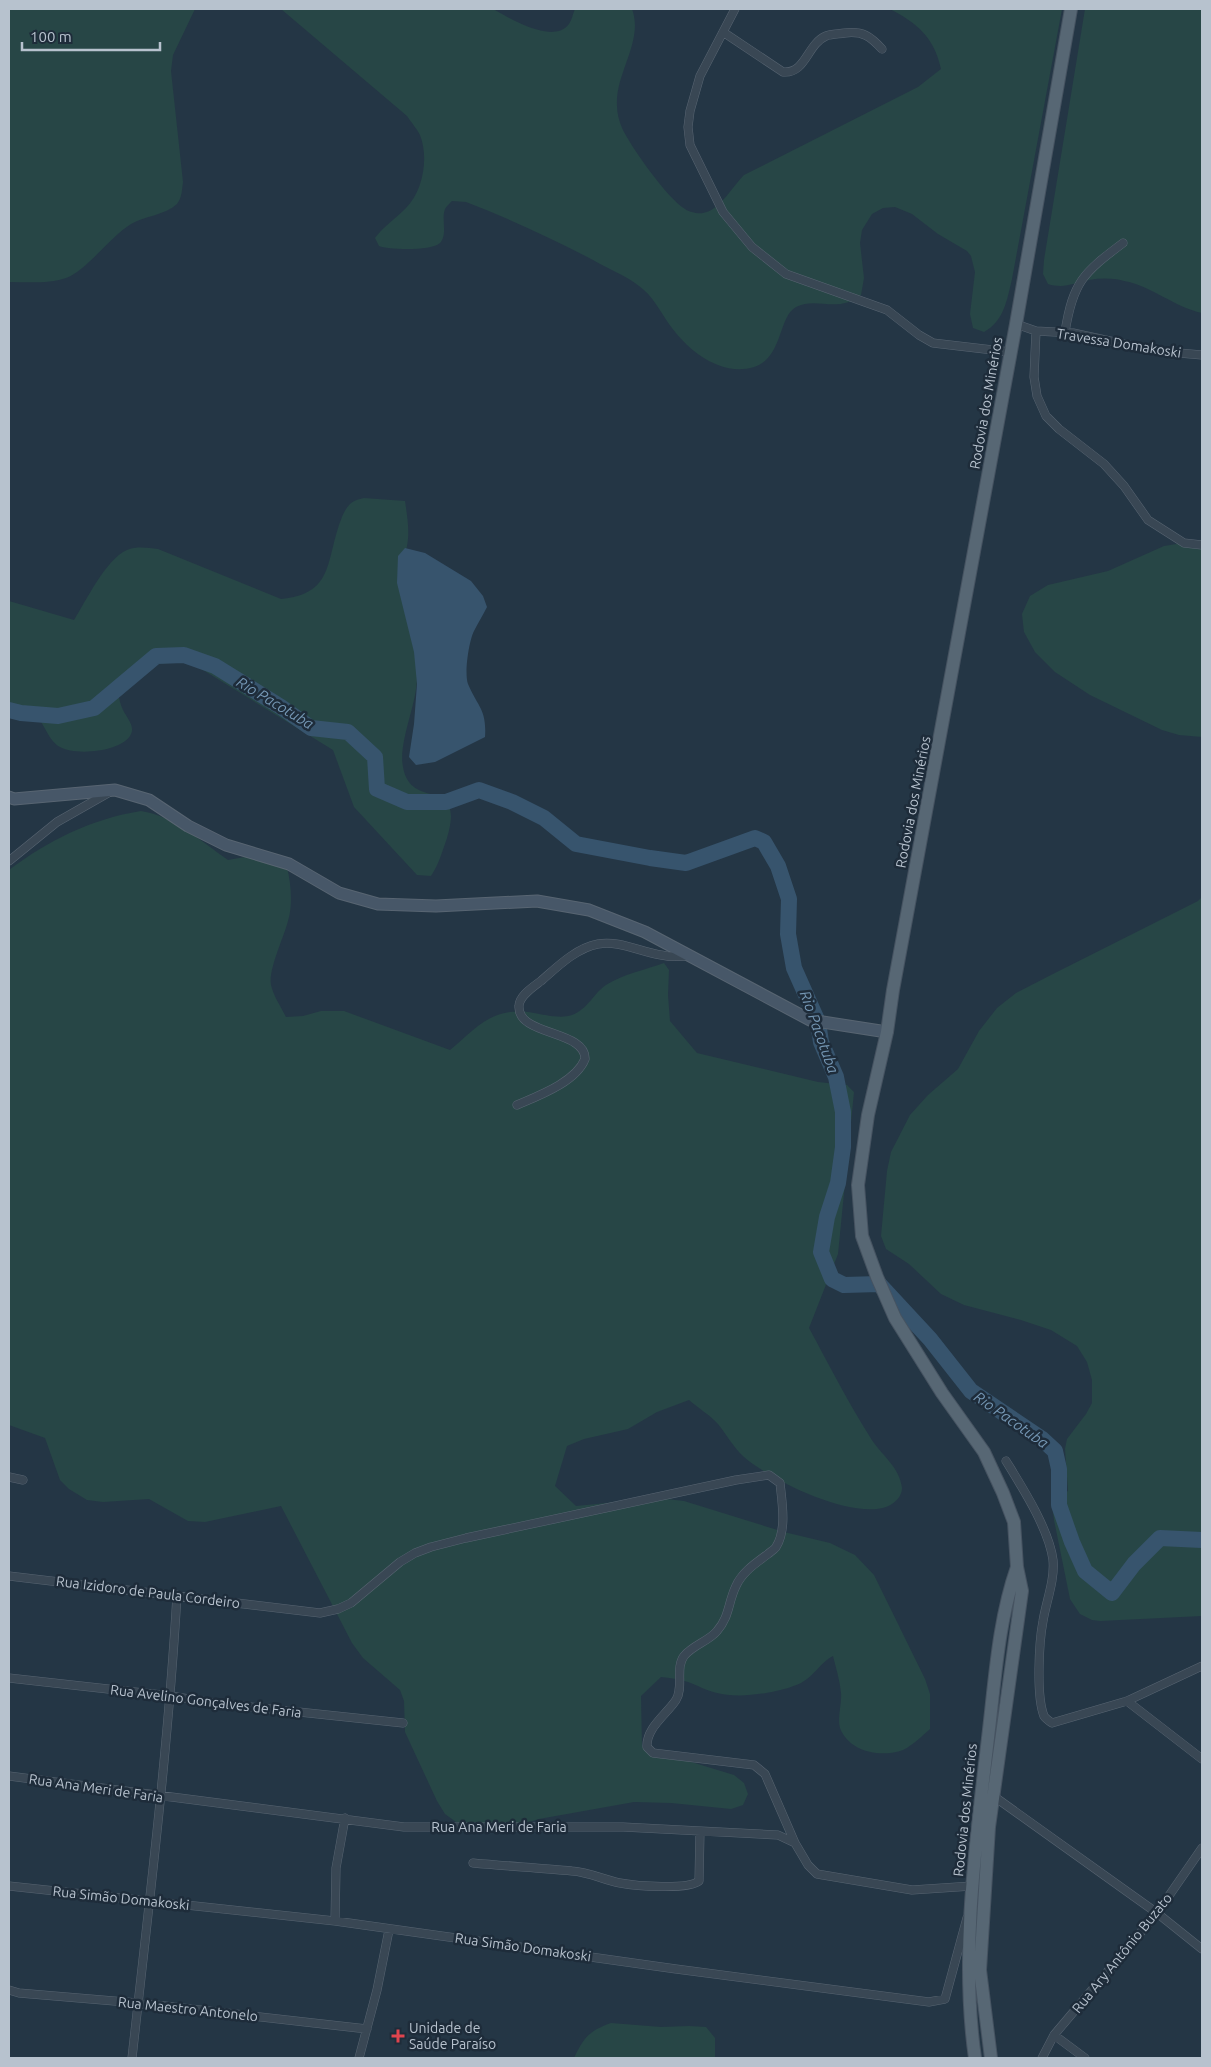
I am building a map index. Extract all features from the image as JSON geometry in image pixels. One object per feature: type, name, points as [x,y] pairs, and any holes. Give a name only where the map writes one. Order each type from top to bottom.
[{"type":"main road","name":"Rodovia dos Minérios","points":[[991,2058],[980,1970],[992,1795],[1022,1591],[1017,1567],[1014,1522],[984,1452],[942,1393],[895,1318],[876,1277],[862,1236],[858,1185],[868,1116],[887,1032],[893,990],[1016,324],[1071,9]]},
{"type":"main road","name":"Rodovia dos Minérios","points":[[975,2058],[971,2030],[972,1886],[996,1670],[1010,1586],[1017,1567]]},
{"type":"street","points":[[735,9],[700,76],[690,111],[688,127],[690,145],[723,212],[752,247],[786,274],[886,310],[933,343],[1010,352]]},
{"type":"street","points":[[723,32],[783,72],[790,73],[797,70],[820,40],[831,35],[863,33],[871,36],[882,49]]},
{"type":"street","points":[[1065,332],[1069,307],[1082,278],[1123,243]]},
{"type":"street","name":"Travessa Domakoski","points":[[1016,324],[1036,331],[1065,332],[1156,352],[1202,355]]},
{"type":"street","points":[[1036,331],[1034,377],[1037,396],[1046,416],[1058,429],[1104,464],[1124,486],[1148,520],[1184,544],[1202,545]]},
{"type":"street","points":[[9,797],[14,799],[115,790],[149,800],[188,826],[226,845],[289,864],[339,893],[378,904],[436,906],[537,901],[589,910],[645,932],[810,1020],[887,1032]]},
{"type":"street","points":[[9,861],[57,822],[115,790]]},
{"type":"street","points":[[517,1105],[560,1084],[579,1069],[585,1059],[583,1050],[575,1042],[535,1026],[521,1014],[518,1008],[520,1001],[533,988],[562,963],[582,950],[597,944],[619,945],[672,957],[689,956]]},
{"type":"street","points":[[1006,1461],[1031,1502],[1050,1549],[1053,1562],[1042,1623],[1039,1668],[1040,1701],[1045,1718],[1052,1723],[1063,1722],[1127,1701],[1202,1666]]},
{"type":"street","name":"Rua Izidoro de Paula Cordeiro","points":[[9,1576],[320,1613],[338,1609],[351,1603],[400,1562],[431,1547],[768,1475],[780,1483],[783,1525],[776,1547],[745,1572],[736,1586],[726,1618],[716,1633],[696,1645],[683,1658],[680,1690],[675,1700],[647,1738],[647,1747],[653,1753],[754,1765],[765,1774],[795,1844]]},
{"type":"street","points":[[9,1477],[23,1480]]},
{"type":"street","points":[[132,2058],[162,1797],[171,1696],[176,1596]]},
{"type":"street","name":"Rua Avelino Gonçalves de Faria","points":[[9,1678],[171,1696],[213,1703],[403,1723]]},
{"type":"street","points":[[1127,1701],[1202,1759]]},
{"type":"street","name":"Rua Ana Meri de Faria","points":[[9,1776],[404,1827],[623,1827],[778,1835],[795,1844]]},
{"type":"street","points":[[992,1795],[1157,1913],[1202,1949]]},
{"type":"street","points":[[335,1921],[336,1868],[346,1818]]},
{"type":"street","points":[[473,1862],[574,1871],[621,1883],[673,1886],[695,1885],[699,1881],[700,1831]]},
{"type":"street","points":[[795,1844],[808,1865],[817,1874],[912,1890],[972,1886]]},
{"type":"street","name":"Rua Ary Antônio Buzato","points":[[1042,2058],[1054,2035],[1157,1913],[1202,1848]]},
{"type":"street","name":"Rua Simão Domakoski","points":[[9,1886],[335,1921],[685,1971],[929,2002],[945,1999],[959,1952],[965,1922],[971,1910]]},
{"type":"street","points":[[370,2058],[360,2056],[389,1930]]},
{"type":"street","name":"Rua Maestro Antonelo","points":[[9,1990],[19,1993],[138,2004],[367,2030]]},
{"type":"street","points":[[1054,2035],[1085,2058]]},
{"type":"green space","points":[[9,9],[195,9],[173,55],[171,71],[183,182],[179,202],[167,211],[131,224],[74,274],[52,281],[9,282]]},
{"type":"green space","points":[[281,9],[493,9],[521,24],[553,32],[562,30],[569,24],[575,9],[632,9],[635,21],[634,33],[618,94],[617,109],[620,123],[641,159],[677,203],[687,210],[701,213],[715,208],[744,175],[918,87],[941,69],[934,48],[929,40],[917,26],[890,9],[1062,9],[1012,279],[1004,309],[996,322],[984,332],[973,328],[970,314],[975,272],[971,256],[967,251],[938,234],[912,214],[895,207],[883,208],[872,214],[862,230],[860,243],[864,278],[861,295],[852,301],[844,303],[812,303],[796,307],[786,319],[770,355],[754,367],[742,369],[718,365],[696,352],[677,334],[648,294],[628,279],[546,236],[466,202],[452,201],[446,208],[444,213],[444,235],[440,243],[435,246],[410,249],[379,246],[375,238],[406,208],[417,193],[424,164],[423,144],[420,135],[407,116]]},
{"type":"green space","points":[[1085,9],[1202,9],[1202,313],[1182,306],[1144,287],[1124,281],[1098,279],[1059,286],[1048,284],[1043,274]]},
{"type":"green space","points":[[364,498],[405,501],[408,535],[402,571],[417,656],[417,677],[403,746],[403,767],[408,781],[416,788],[444,799],[449,806],[451,818],[442,853],[431,876],[417,875],[354,807],[333,750],[190,662],[136,665],[118,692],[122,708],[131,725],[131,734],[119,745],[98,751],[76,751],[60,747],[55,744],[36,715],[26,710],[9,706],[9,601],[74,620],[97,581],[112,562],[127,550],[139,548],[158,549],[281,599],[298,596],[310,591],[318,584],[324,575],[345,511],[351,503]]},
{"type":"green space","points":[[1202,540],[1202,737],[1179,735],[1162,730],[1090,695],[1055,672],[1035,652],[1024,632],[1022,614],[1030,596],[1048,585],[1108,571],[1164,546]]},
{"type":"green space","points":[[141,811],[165,818],[176,824],[228,860],[261,854],[287,867],[290,880],[291,908],[274,962],[271,979],[273,993],[286,1017],[303,1016],[321,1011],[344,1011],[450,1050],[478,1026],[497,1015],[507,1012],[520,1012],[558,1017],[572,1015],[582,1009],[602,988],[613,981],[664,963],[669,970],[670,1021],[697,1053],[818,1082],[847,1085],[854,1092],[838,1254],[809,1328],[862,1424],[898,1474],[902,1488],[899,1497],[895,1502],[886,1507],[871,1509],[853,1508],[812,1496],[792,1487],[757,1467],[744,1457],[718,1424],[689,1400],[657,1412],[628,1429],[584,1439],[567,1446],[555,1486],[576,1506],[658,1498],[684,1501],[784,1532],[830,1543],[855,1555],[874,1575],[925,1679],[930,1694],[930,1729],[910,1746],[894,1752],[876,1753],[858,1748],[844,1736],[839,1720],[841,1693],[833,1656],[801,1683],[782,1690],[759,1694],[726,1695],[685,1681],[661,1677],[641,1696],[642,1747],[734,1775],[744,1783],[748,1794],[743,1805],[731,1809],[671,1803],[634,1802],[539,1819],[495,1832],[477,1831],[456,1822],[445,1814],[437,1801],[405,1732],[404,1701],[400,1690],[363,1658],[352,1643],[281,1506],[205,1522],[188,1521],[149,1499],[103,1502],[87,1500],[69,1489],[60,1480],[45,1438],[9,1425],[9,870],[39,849],[71,832],[105,819]]},
{"type":"green space","points":[[1202,897],[1202,1616],[1092,1620],[1080,1614],[1070,1599],[1052,1504],[1058,1496],[1068,1491],[1065,1449],[1067,1439],[1092,1403],[1092,1380],[1087,1362],[1077,1346],[1051,1330],[964,1305],[941,1294],[909,1264],[886,1249],[881,1236],[887,1171],[891,1152],[910,1115],[928,1095],[958,1069],[979,1031],[997,1008],[1016,993],[1198,901]]},
{"type":"green space","points":[[611,2023],[661,2027],[706,2027],[715,2038],[715,2058],[574,2058],[581,2045],[592,2032]]},
{"type":"water","points":[[405,548],[425,553],[471,581],[483,596],[487,607],[470,642],[467,672],[468,684],[483,714],[485,737],[435,762],[416,765],[409,757],[417,684],[414,652],[397,583],[398,556]]},
{"type":"waterway","name":"Rio Pacotuba","points":[[9,710],[21,713],[58,716],[94,708],[156,656],[184,655],[215,666],[311,728],[348,732],[375,757],[377,789],[407,802],[446,802],[479,790],[512,802],[544,818],[576,844],[686,863],[755,838],[764,842],[778,866],[789,899],[788,934],[794,968],[818,1022],[821,1042],[836,1077],[843,1112],[843,1147],[838,1183],[827,1217],[821,1252],[832,1279],[844,1285],[879,1284],[930,1339],[971,1391],[1042,1439],[1055,1451],[1059,1469],[1059,1505],[1072,1542],[1085,1571],[1112,1593],[1134,1564],[1160,1538],[1202,1540]]},
{"type":"place","name":"Unidade de Saúde Paraíso","points":[[398,2036]]}]
